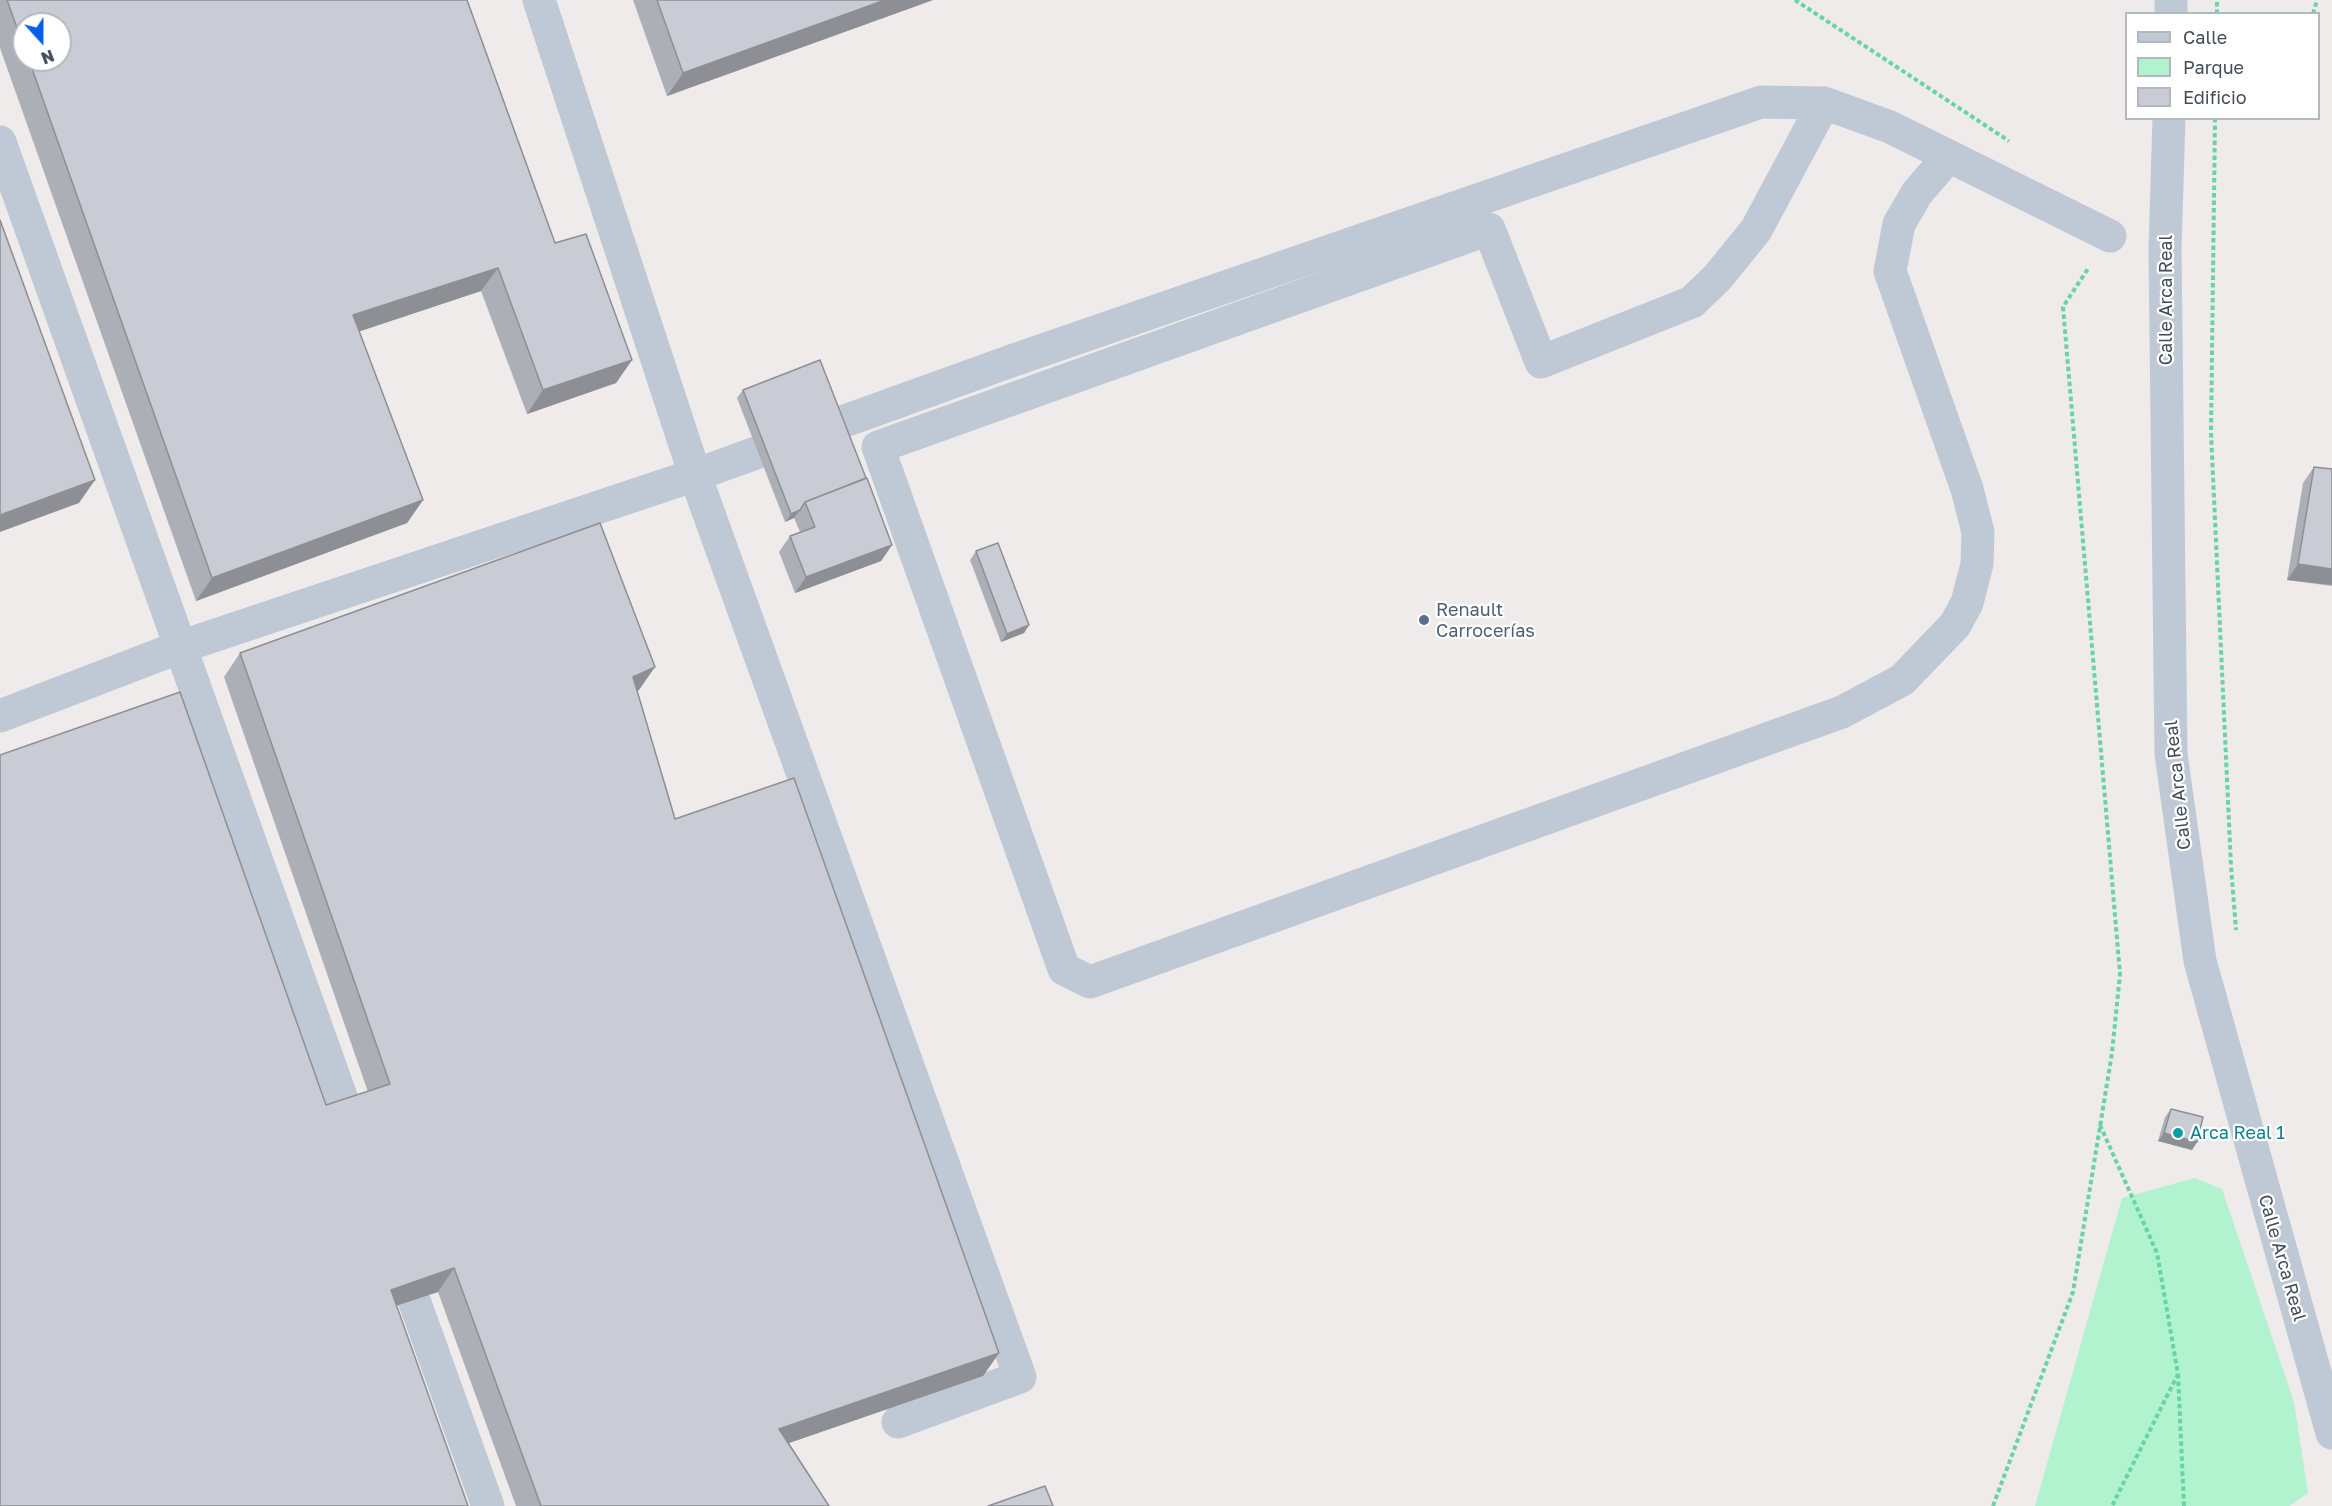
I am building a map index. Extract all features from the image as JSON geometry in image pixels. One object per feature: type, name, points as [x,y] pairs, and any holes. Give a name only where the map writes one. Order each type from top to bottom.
[{"type":"street","points":[[539,0],[695,475],[1020,1377],[898,1422]]},
{"type":"street","points":[[0,716],[180,647],[695,475],[1014,360],[1761,102],[1824,103],[1890,127],[2110,236]]},
{"type":"street","points":[[1824,103],[1756,230],[1717,278],[1692,302],[1541,362],[1489,229],[878,447],[1064,969],[1090,982],[1842,712],[1902,680],[1955,625],[1967,603],[1977,564],[1978,532],[1967,489],[1890,270],[1899,224],[1917,193],[1948,157]]},
{"type":"street","name":"Calle Arca Real","points":[[2169,120],[2165,249],[2172,754],[2200,961],[2332,1432]]},
{"type":"street","points":[[0,142],[348,1116]]},
{"type":"street","points":[[414,1300],[488,1506]]},
{"type":"path","points":[[2215,120],[2211,433],[2236,933]]},
{"type":"path","points":[[1993,1506],[2073,1292],[2112,1053],[2120,974],[2063,307],[2110,236]]},
{"type":"path","points":[[2100,1125],[2157,1253],[2178,1374],[2184,1506]]},
{"type":"path","points":[[2112,1506],[2178,1374]]},
{"type":"green space","points":[[2195,1178],[2222,1189],[2294,1402],[2308,1493],[2289,1506],[2035,1506],[2122,1198]]},
{"type":"building","points":[[7,0],[467,0],[555,243],[586,234],[632,360],[543,390],[498,268],[353,315],[423,500],[212,578],[33,72],[72,72],[72,12],[12,12],[12,14]]},
{"type":"building","points":[[657,0],[885,0],[683,73]]},
{"type":"building","points":[[0,220],[95,480],[0,515]]},
{"type":"building","points":[[820,360],[866,478],[805,502],[800,510],[791,514],[743,390]]},
{"type":"building","points":[[2314,467],[2332,469],[2332,569],[2298,564]]},
{"type":"building","points":[[867,478],[892,545],[806,577],[790,536],[815,527],[805,502]]},
{"type":"building","points":[[600,523],[655,667],[633,677],[675,819],[794,778],[999,1353],[779,1429],[829,1506],[541,1506],[454,1268],[391,1290],[468,1506],[0,1506],[0,755],[180,692],[326,1105],[390,1084],[240,653]]},
{"type":"building","points":[[998,543],[1029,625],[1007,634],[976,551]]},
{"type":"building","points":[[2171,1109],[2203,1117],[2197,1142],[2164,1133]]},
{"type":"building","points":[[1045,1486],[1053,1506],[988,1506]]},
{"type":"place","name":"Renault Carrocerías","points":[[1424,620]]},
{"type":"place","name":"Arca Real 1","points":[[2178,1133]]}]
